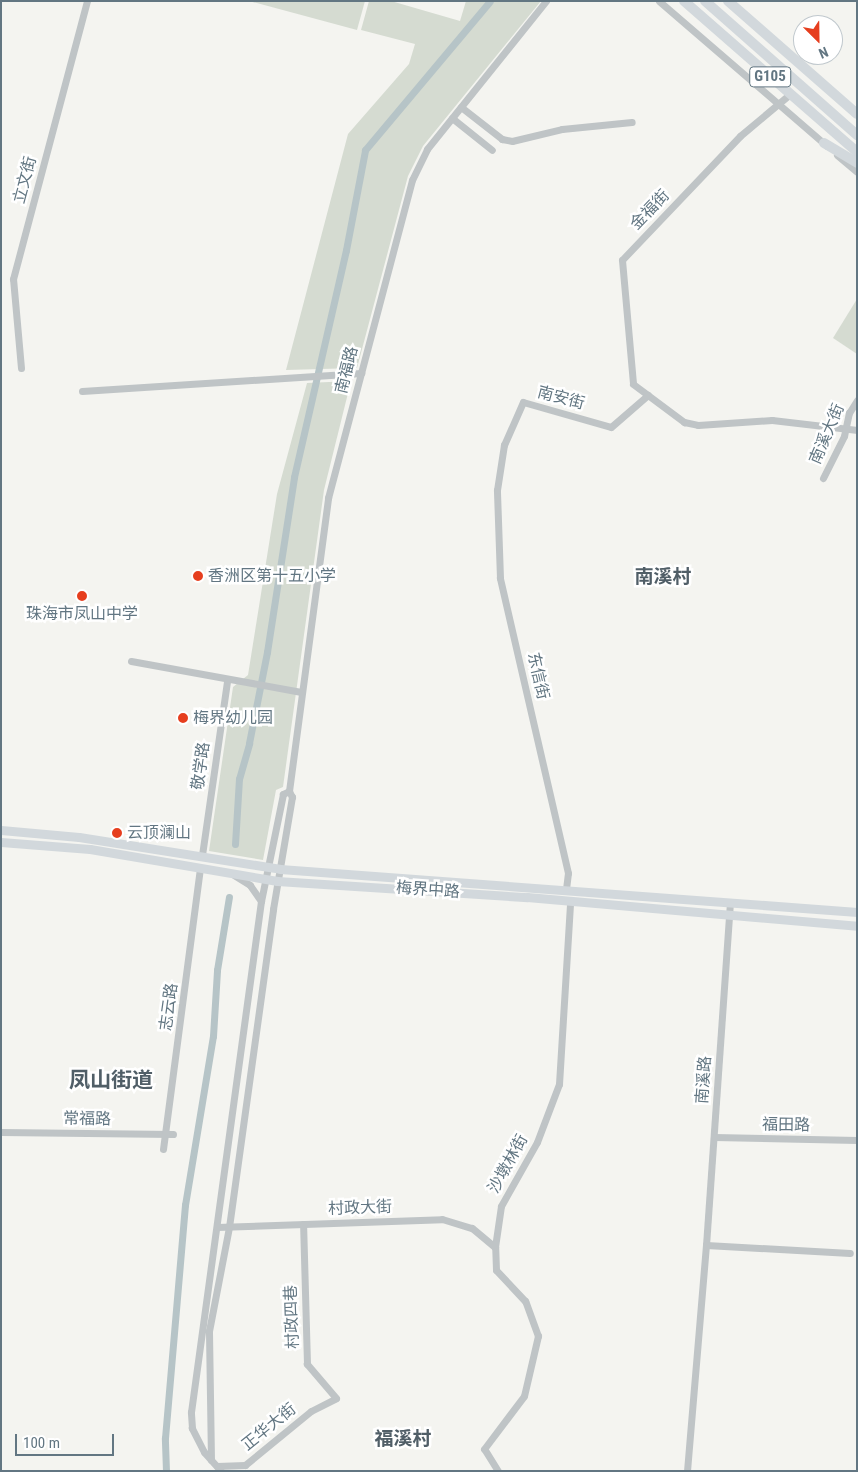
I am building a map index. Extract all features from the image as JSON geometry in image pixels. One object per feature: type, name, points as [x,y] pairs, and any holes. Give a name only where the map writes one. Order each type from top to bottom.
[{"type":"highway","name":"G105","points":[[684,1],[857,152]]},
{"type":"highway","points":[[704,1],[857,135]]},
{"type":"highway","name":"G105","points":[[711,1],[857,131]]},
{"type":"highway","points":[[728,1],[857,114]]},
{"type":"highway","points":[[824,143],[857,163]]},
{"type":"main road","name":"梅界中路","points":[[1,830],[79,837],[202,855],[280,869],[857,912]]},
{"type":"main road","name":"梅界中路","points":[[1,842],[90,849],[277,881],[570,902],[729,917],[857,926]]},
{"type":"street","name":"立文街","points":[[21,368],[13,279],[87,1]]},
{"type":"street","name":"南福路","points":[[289,792],[328,498],[412,180],[427,149],[546,1]]},
{"type":"street","points":[[659,1],[857,172]]},
{"type":"street","name":"金福街","points":[[648,395],[633,384],[622,260],[740,136],[790,94]]},
{"type":"street","points":[[462,107],[502,139],[512,141],[562,129],[632,122]]},
{"type":"street","points":[[452,118],[492,150]]},
{"type":"street","points":[[82,391],[361,374]]},
{"type":"street","points":[[648,395],[684,422],[698,425],[772,420],[857,430]]},
{"type":"street","name":"南安街","points":[[503,468],[504,444],[523,402],[611,427],[648,395]]},
{"type":"street","name":"南溪大街","points":[[823,478],[857,400]]},
{"type":"street","name":"东信街","points":[[503,468],[497,490],[500,578],[568,873],[566,889]]},
{"type":"street","points":[[131,661],[228,681],[301,692]]},
{"type":"street","name":"敬学路","points":[[202,855],[228,681]]},
{"type":"street","points":[[211,1460],[209,1331],[229,1226],[277,881],[292,797],[289,792],[283,794],[261,901],[218,1227],[191,1412],[192,1428],[211,1460],[219,1468]]},
{"type":"street","points":[[178,865],[180,852]]},
{"type":"street","name":"志云路","points":[[163,1149],[169,1133],[200,869]]},
{"type":"street","points":[[234,874],[250,885],[261,901]]},
{"type":"street","name":"沙墩林街","points":[[498,1471],[484,1449],[524,1396],[538,1336],[525,1301],[496,1270],[496,1247],[501,1206],[537,1142],[559,1084],[570,902]]},
{"type":"street","name":"南溪路","points":[[687,1471],[706,1245],[730,902]]},
{"type":"street","name":"常福路","points":[[1,1132],[169,1133]]},
{"type":"street","name":"福田路","points":[[714,1137],[857,1140]]},
{"type":"street","name":"村政大街","points":[[218,1227],[442,1219],[472,1228],[496,1247]]},
{"type":"street","name":"村政四巷","points":[[303,1224],[307,1364],[336,1398]]},
{"type":"street","points":[[706,1245],[850,1252]]},
{"type":"street","name":"正华大街","points":[[219,1468],[245,1464],[311,1411],[336,1398]]},
{"type":"shaded area","points":[[249,1],[365,1],[357,30]]},
{"type":"shaded area","points":[[369,1],[391,1],[460,21],[466,1],[541,1],[423,146],[408,176],[357,368],[286,370],[348,134],[409,64],[415,44],[361,30]]},
{"type":"shaded area","points":[[857,299],[857,354],[833,338]]},
{"type":"shaded area","points":[[351,381],[324,490],[283,787],[276,790],[263,860],[209,851],[233,687],[248,675],[277,494],[307,383]]},
{"type":"waterway","points":[[235,844],[239,779],[249,743],[267,652],[294,477],[346,250],[365,150],[490,1]]},
{"type":"waterway","points":[[166,1471],[165,1438],[185,1205],[213,1036],[217,970],[229,897]]},
{"type":"place","name":"香洲区第十五小学","points":[[198,576]]},
{"type":"place","name":"珠海市凤山中学","points":[[82,596]]},
{"type":"place","name":"梅界幼儿园","points":[[183,718]]},
{"type":"place","name":"云顶澜山","points":[[117,833]]},
{"type":"district","name":"南溪村","points":[[663,577]]},
{"type":"district","name":"凤山街道","points":[[111,1080]]},
{"type":"district","name":"福溪村","points":[[403,1439]]}]
